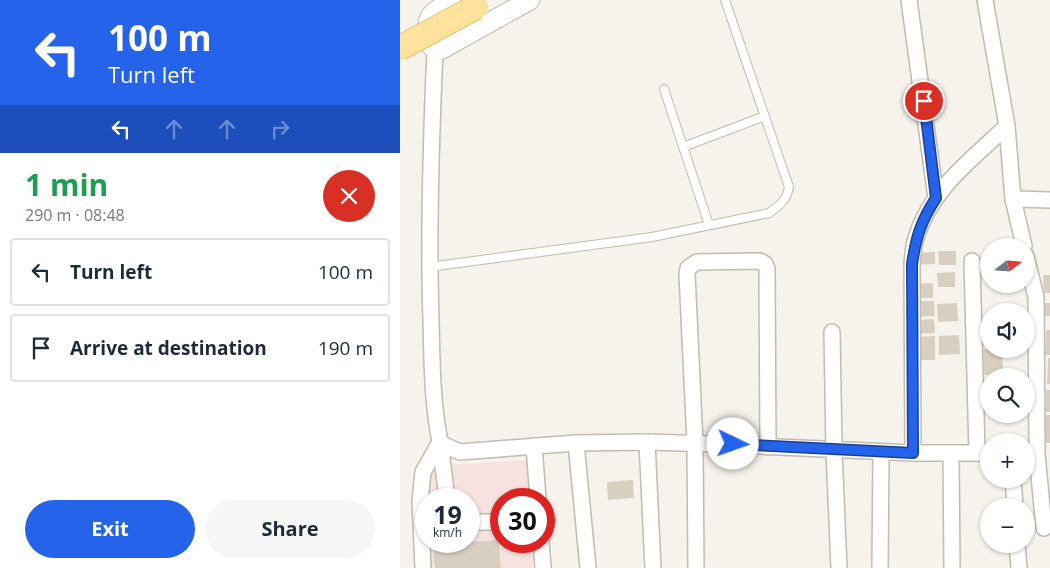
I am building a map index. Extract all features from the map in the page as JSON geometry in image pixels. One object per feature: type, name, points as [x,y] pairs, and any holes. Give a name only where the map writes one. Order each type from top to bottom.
[{"type":"main road","points":[[400,48],[476,7]]},
{"type":"street","points":[[446,488],[434,410],[430,267],[430,176],[434,50],[430,45],[427,24],[434,12],[454,0]]},
{"type":"street","points":[[434,50],[442,49],[530,0]]},
{"type":"street","points":[[909,0],[936,198]]},
{"type":"street","points":[[985,0],[1007,126],[1013,199],[1022,238]]},
{"type":"street","points":[[913,453],[912,264],[916,238],[929,208],[953,176],[1007,126]]},
{"type":"street","points":[[1013,199],[1050,200]]},
{"type":"street","points":[[696,568],[695,443],[687,274],[688,268],[697,262],[760,261],[765,264],[767,269],[768,446]]},
{"type":"street","points":[[972,261],[982,433]]},
{"type":"street","points":[[1035,293],[1038,454],[1044,528]]},
{"type":"street","points":[[832,332],[839,568]]},
{"type":"street","points":[[440,442],[460,452],[576,443],[647,442],[881,452],[980,453]]},
{"type":"street","points":[[423,568],[420,501],[423,472],[440,442]]},
{"type":"street","points":[[647,442],[654,568]]},
{"type":"street","points":[[576,443],[588,568]]},
{"type":"street","points":[[534,446],[537,488]]},
{"type":"street","points":[[880,568],[881,452]]},
{"type":"street","points":[[950,454],[952,568]]},
{"type":"street","points":[[542,553],[543,568]]},
{"type":"street","points":[[1018,553],[1019,568]]},
{"type":"lane","points":[[430,267],[652,237],[768,213],[780,205],[788,195],[789,187],[725,0]]},
{"type":"lane","points":[[664,89],[710,225]]},
{"type":"lane","points":[[683,147],[765,116]]},
{"type":"shaded area","points":[[527,460],[528,488],[490,488],[490,553],[532,553],[533,568],[429,568],[428,553],[480,553],[480,488],[428,488],[431,466]]},
{"type":"building","points":[[938,251],[956,251],[956,265],[939,265]]},
{"type":"building","points":[[935,252],[935,264],[915,265],[915,253]]},
{"type":"building","points":[[955,272],[955,287],[938,287],[937,273]]},
{"type":"building","points":[[1043,275],[1050,275],[1050,293],[1044,293]]},
{"type":"building","points":[[933,283],[933,298],[915,298],[915,284]]},
{"type":"building","points":[[915,301],[934,301],[935,316],[915,317]]},
{"type":"building","points":[[957,303],[958,321],[938,322],[937,304]]},
{"type":"building","points":[[1044,303],[1050,303],[1050,316],[1043,316]]},
{"type":"building","points":[[934,319],[935,333],[917,334],[916,320]]},
{"type":"building","points":[[1046,330],[1050,330],[1050,355],[1045,355]]},
{"type":"building","points":[[959,335],[960,354],[939,355],[939,336]]},
{"type":"building","points":[[935,336],[935,360],[916,360],[915,337]]},
{"type":"building","points":[[983,358],[1002,358],[1003,368],[984,368]]},
{"type":"building","points":[[1048,358],[1050,358],[1050,384],[1047,384]]},
{"type":"building","points":[[1046,390],[1050,390],[1050,412],[1046,412]]},
{"type":"building","points":[[1045,415],[1050,415],[1050,443],[1046,443]]},
{"type":"building","points":[[633,480],[634,498],[608,500],[607,482]]},
{"type":"building","points":[[480,541],[490,541],[490,553],[499,553],[501,568],[435,568],[434,553],[480,553]]},
{"type":"route","points":[[733,444],[818,450],[913,453],[912,264],[916,238],[929,208],[936,198],[924,101]]}]
